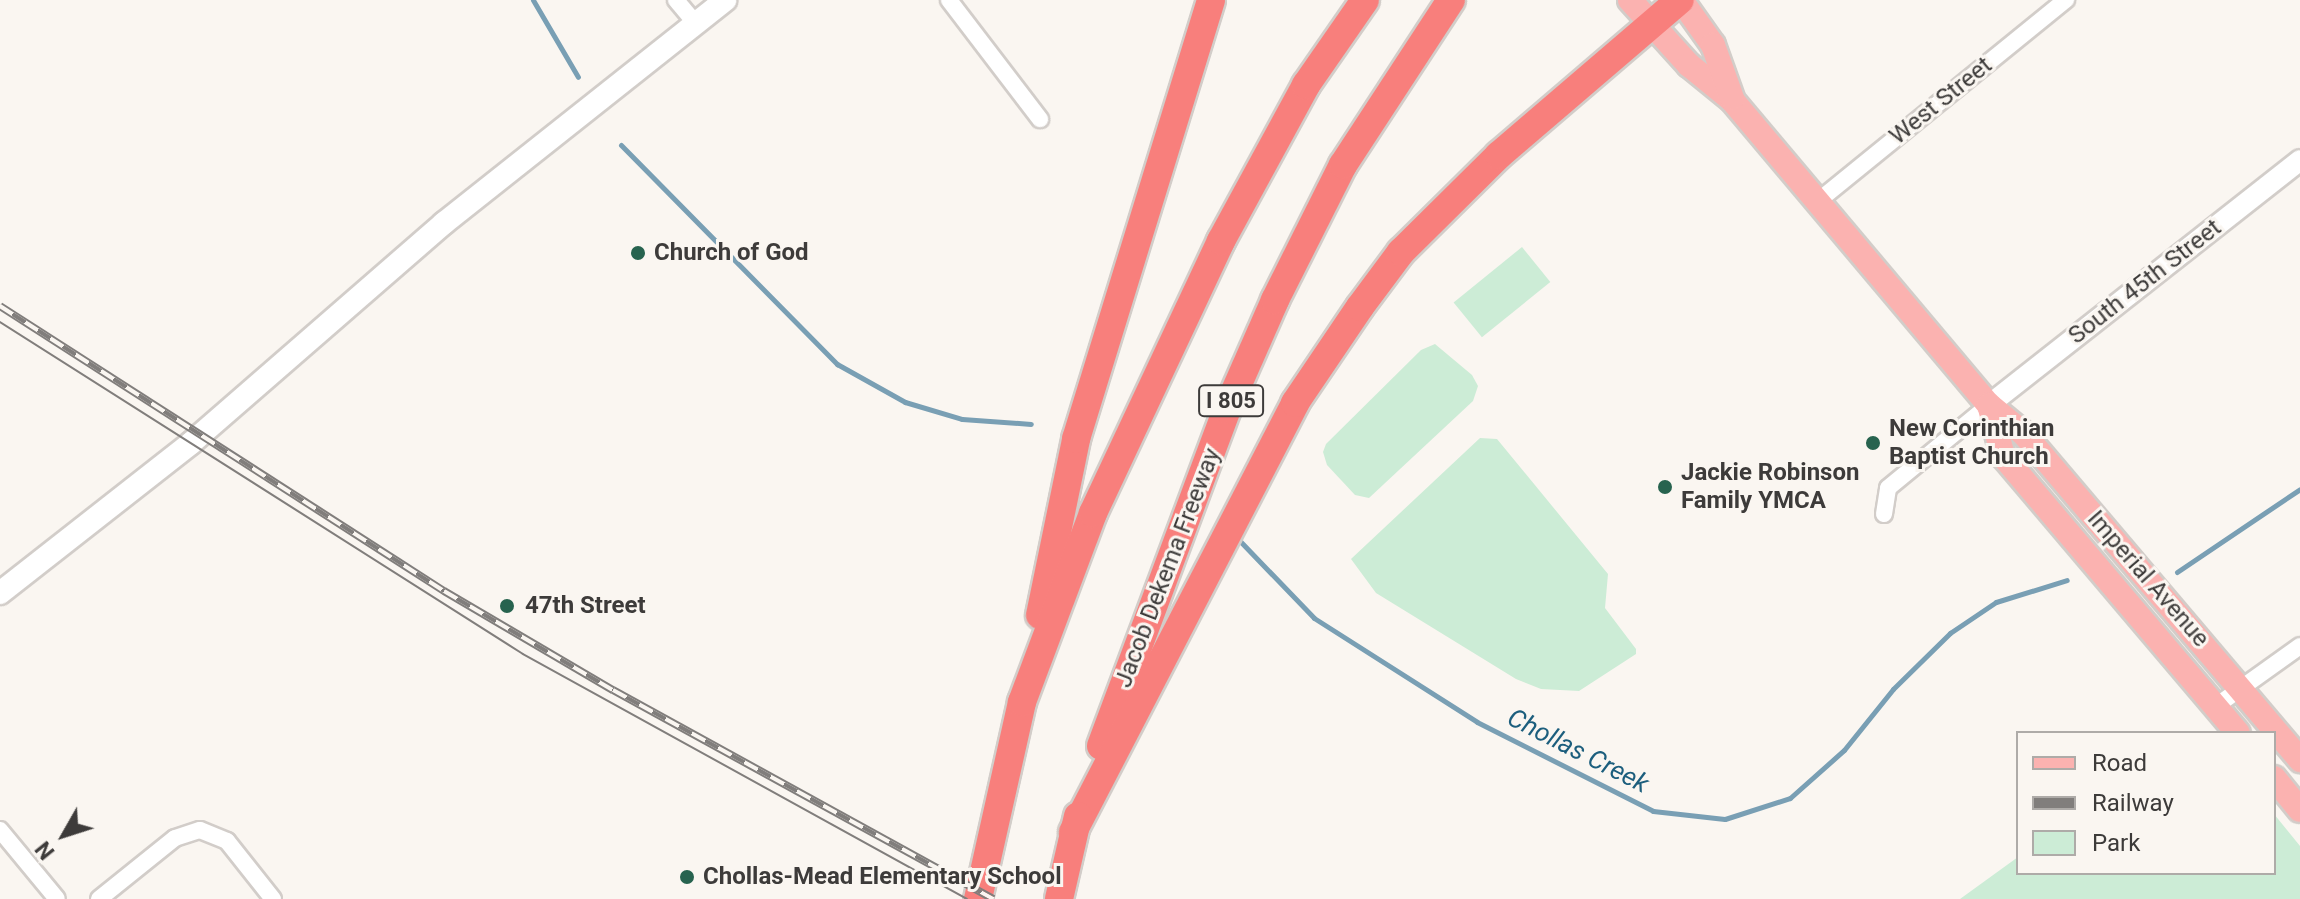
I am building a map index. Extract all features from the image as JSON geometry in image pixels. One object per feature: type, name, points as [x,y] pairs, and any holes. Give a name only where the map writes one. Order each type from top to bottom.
[{"type":"highway","points":[[978,899],[1076,439],[1211,0]]},
{"type":"highway","points":[[1022,702],[1093,513],[1221,241],[1306,85],[1365,0]]},
{"type":"highway","name":"Jacob Dekema Freeway","points":[[1059,899],[1073,832],[1111,717],[1227,409],[1275,300],[1343,165],[1451,0]]},
{"type":"highway","points":[[1073,832],[1295,403],[1360,307],[1401,252],[1499,155],[1680,0]]},
{"type":"main road","points":[[0,593],[191,443],[444,223],[725,0]]},
{"type":"main road","name":"Imperial Avenue","points":[[1630,0],[1689,65],[1732,100],[1989,405],[2023,433],[2300,760]]},
{"type":"main road","name":"Imperial Avenue","points":[[1680,0],[1713,45],[1732,100]]},
{"type":"main road","name":"Imperial Avenue","points":[[1989,405],[2003,456],[2236,731]]},
{"type":"main road","points":[[2276,780],[2300,810]]},
{"type":"street","points":[[676,0],[696,24]]},
{"type":"street","points":[[949,0],[1040,119]]},
{"type":"street","name":"West Street","points":[[1817,202],[2066,0]]},
{"type":"street","name":"South 45th Street","points":[[1989,405],[2300,160]]},
{"type":"street","points":[[1884,514],[1888,488],[1989,405]]},
{"type":"street","points":[[2216,706],[2300,646]]},
{"type":"street","points":[[0,830],[57,899]]},
{"type":"street","points":[[99,899],[175,838],[200,830],[227,841],[273,899]]},
{"type":"green space","points":[[1522,247],[1550,282],[1482,337],[1454,302]]},
{"type":"green space","points":[[1435,344],[1472,375],[1478,386],[1473,401],[1369,498],[1355,495],[1327,465],[1323,452],[1326,444],[1421,350]]},
{"type":"green space","points":[[1480,438],[1497,439],[1608,574],[1605,608],[1636,649],[1636,654],[1579,691],[1541,689],[1516,679],[1376,593],[1351,559]]},
{"type":"green space","points":[[2276,816],[2300,846],[2300,899],[1960,899],[2016,858],[2016,875],[2276,875]]},
{"type":"waterway","name":"Chollas Creek","points":[[533,0],[578,77]]},
{"type":"waterway","points":[[621,145],[837,364],[905,402],[962,419],[1031,424]]},
{"type":"waterway","points":[[2177,572],[2300,489]]},
{"type":"waterway","name":"Chollas Creek","points":[[1239,540],[1314,618],[1477,722],[1653,811],[1725,819],[1790,798],[1844,750],[1893,689],[1950,633],[1996,602],[2067,580]]},
{"type":"tram line","points":[[0,322],[523,654],[967,899]]},
{"type":"railway","points":[[0,306],[444,591],[613,690],[993,899]]},
{"type":"place","name":"Church of God","points":[[638,253]]},
{"type":"place","name":"New Corinthian Baptist Church","points":[[1873,443]]},
{"type":"place","name":"Jackie Robinson Family YMCA","points":[[1665,487]]},
{"type":"place","name":"47th Street","points":[[507,606]]},
{"type":"place","name":"Chollas-Mead Elementary School","points":[[687,877]]}]
